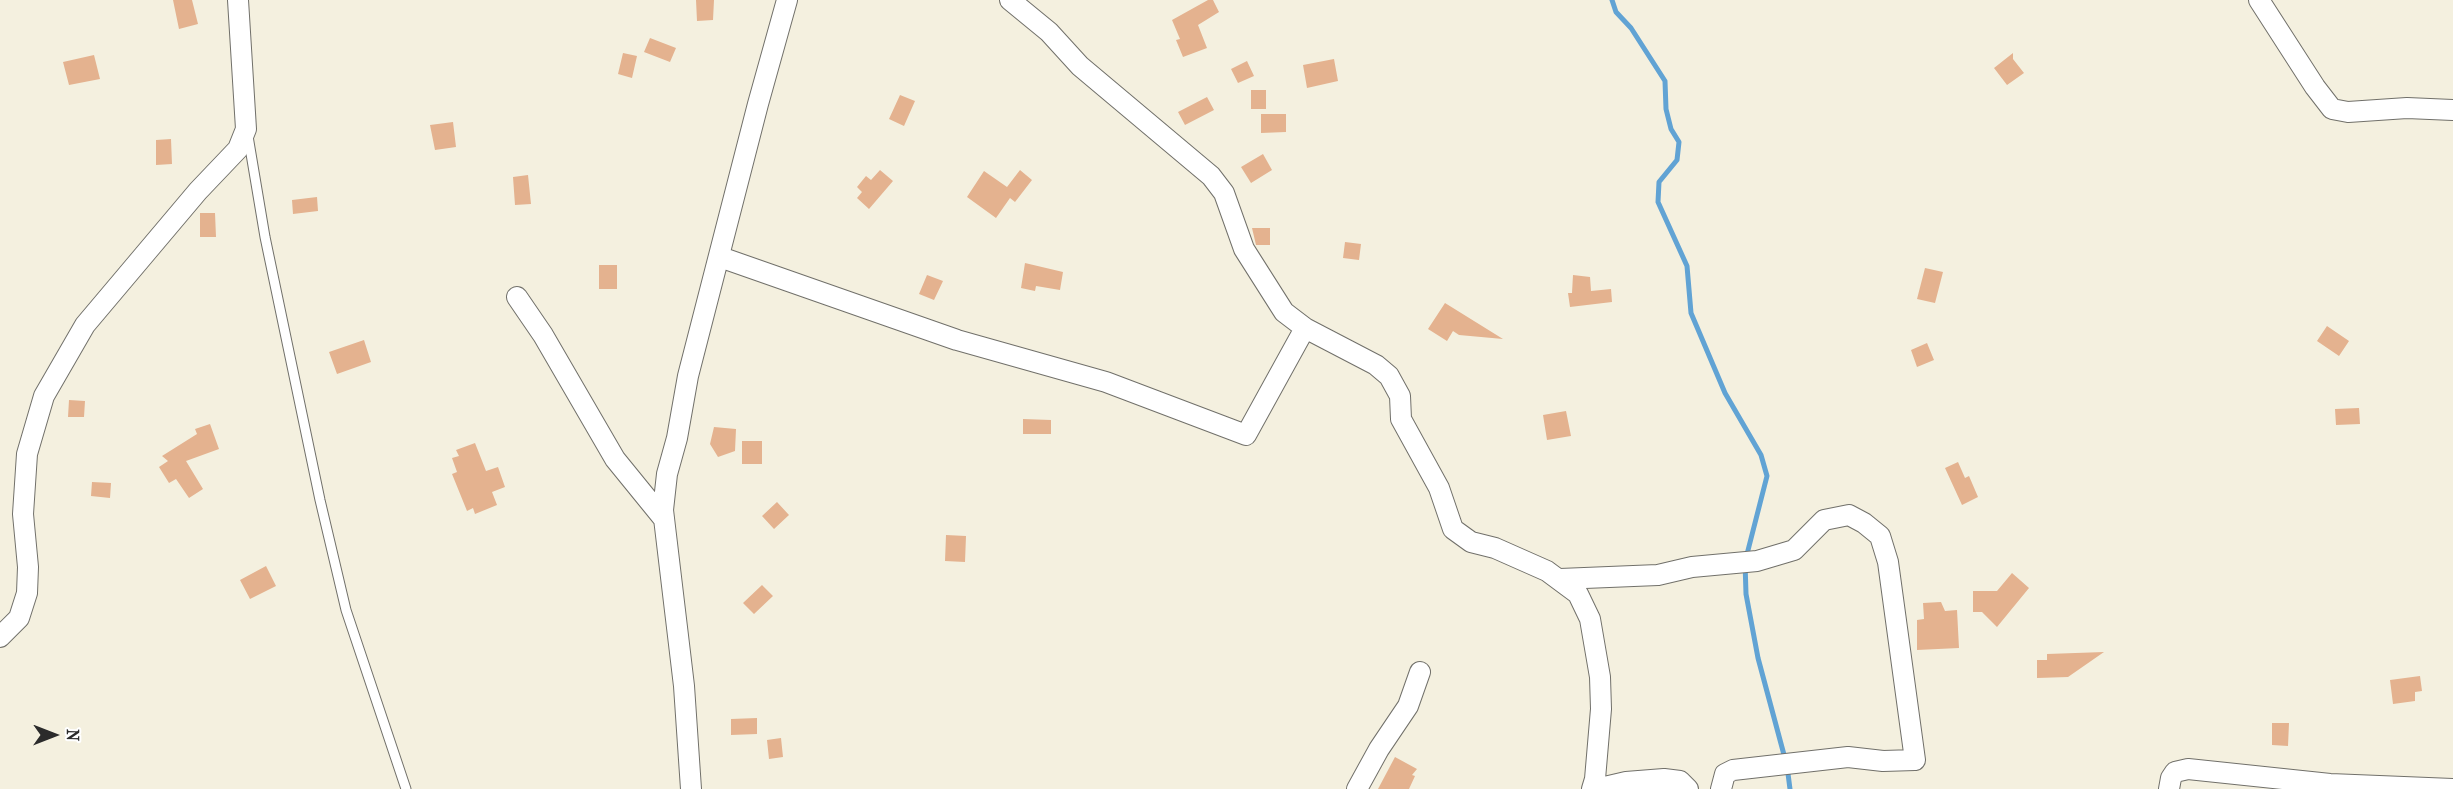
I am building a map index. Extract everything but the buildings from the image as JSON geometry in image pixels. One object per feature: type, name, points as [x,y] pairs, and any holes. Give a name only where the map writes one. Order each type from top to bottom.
[{"type":"street","points":[[0,637],[19,618],[27,593],[28,567],[23,514],[27,454],[44,396],[85,325],[198,191],[238,150],[246,129],[238,0]]},
{"type":"street","points":[[690,789],[684,686],[663,518],[667,474],[677,438],[688,376],[787,0]]},
{"type":"street","points":[[1010,0],[1049,32],[1080,66],[1211,176],[1224,193],[1244,249],[1284,312],[1305,328],[1376,365],[1389,376],[1400,396],[1401,419],[1439,488],[1453,529],[1471,542],[1495,548],[1560,579],[1578,594],[1588,611],[1599,677],[1601,709],[1595,779],[1592,789]]},
{"type":"street","points":[[2259,0],[2314,87],[2332,109],[2348,112],[2407,108],[2453,110]]},
{"type":"street","points":[[720,257],[957,340],[1107,382],[1246,435],[1305,328]]},
{"type":"street","points":[[517,297],[543,335],[615,459],[663,518]]},
{"type":"street","points":[[1560,579],[1658,574],[1692,567],[1757,561],[1794,550],[1824,520],[1849,515],[1880,536],[1888,562],[1915,760],[1883,762],[1848,757],[1733,770],[1725,774],[1721,789]]},
{"type":"street","points":[[1360,788],[1379,749],[1408,706],[1420,672]]},
{"type":"street","points":[[2169,789],[2175,772],[2188,769],[2330,784],[2453,789]]},
{"type":"street","points":[[1596,789],[1626,782],[1664,779],[1680,781],[1688,789]]},
{"type":"lane","points":[[246,129],[265,237],[320,500],[344,599],[406,789]]},
{"type":"waterway","points":[[1612,0],[1616,12],[1631,28],[1665,81],[1666,109],[1671,129],[1679,142],[1677,160],[1659,182],[1658,202],[1687,266],[1691,313],[1725,393],[1761,455],[1767,476],[1745,562],[1746,594],[1758,658],[1787,766],[1790,789]]}]
